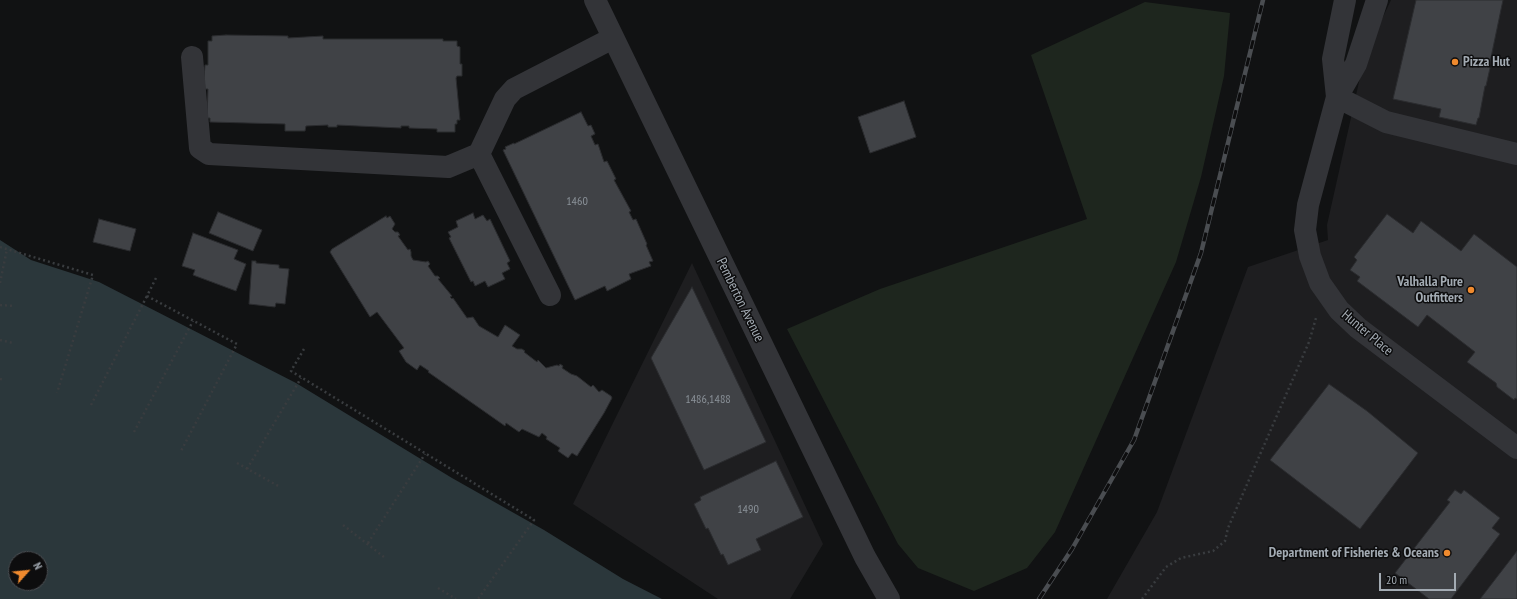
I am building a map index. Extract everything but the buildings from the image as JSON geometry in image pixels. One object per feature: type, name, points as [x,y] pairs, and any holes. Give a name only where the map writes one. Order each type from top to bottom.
[{"type":"street","name":"Pemberton Avenue","points":[[595,0],[865,557],[889,599]]},
{"type":"street","name":"Hunter Place","points":[[1337,97],[1333,58],[1345,0]]},
{"type":"street","name":"Hunter Place","points":[[1377,0],[1356,64],[1337,97],[1308,205],[1304,230],[1310,256],[1320,283],[1339,310],[1358,328],[1517,448]]},
{"type":"street","points":[[192,57],[200,148],[209,154],[448,167],[479,154],[505,99],[514,89],[613,38]]},
{"type":"street","points":[[1337,97],[1386,122],[1517,154]]},
{"type":"street","points":[[479,154],[550,294]]},
{"type":"path","points":[[0,247],[93,275],[57,393]]},
{"type":"path","points":[[0,283],[8,250]]},
{"type":"path","points":[[91,405],[156,278]]},
{"type":"path","points":[[147,296],[237,344],[181,451]]},
{"type":"path","points":[[0,305],[15,306]]},
{"type":"path","points":[[1142,599],[1166,567],[1181,558],[1213,551],[1225,541],[1228,528],[1236,508],[1309,342],[1316,316]]},
{"type":"path","points":[[134,432],[194,321]]},
{"type":"path","points":[[0,340],[13,343]]},
{"type":"path","points":[[304,348],[291,372],[534,520],[478,599]]},
{"type":"path","points":[[247,469],[301,378]]},
{"type":"path","points":[[0,379],[5,380]]},
{"type":"path","points":[[368,543],[425,454]]},
{"type":"path","points":[[237,463],[280,487]]},
{"type":"path","points":[[343,525],[384,557]]},
{"type":"path","points":[[438,588],[456,599]]},
{"type":"shaded area","points":[[1391,0],[1517,0],[1517,599],[1107,599],[1157,512],[1248,267],[1328,240],[1327,225],[1365,55]]},
{"type":"shaded area","points":[[1145,2],[1230,13],[1224,76],[1201,177],[1176,262],[1055,532],[1027,568],[974,591],[918,568],[898,544],[787,329],[880,289],[1087,219],[1031,55]]},
{"type":"shaded area","points":[[0,240],[31,260],[99,282],[296,383],[452,478],[544,530],[623,579],[662,599],[0,599]]},
{"type":"shaded area","points":[[692,263],[823,544],[790,599],[718,599],[573,504]]},
{"type":"railway","points":[[1039,599],[1072,549],[1134,440],[1201,253],[1263,0]]},
{"type":"place","name":"Pizza Hut","points":[[1455,62]]},
{"type":"place","name":"Valhalla Pure Outfitters","points":[[1471,290]]},
{"type":"place","name":"Department of Fisheries & Oceans","points":[[1447,553]]}]
